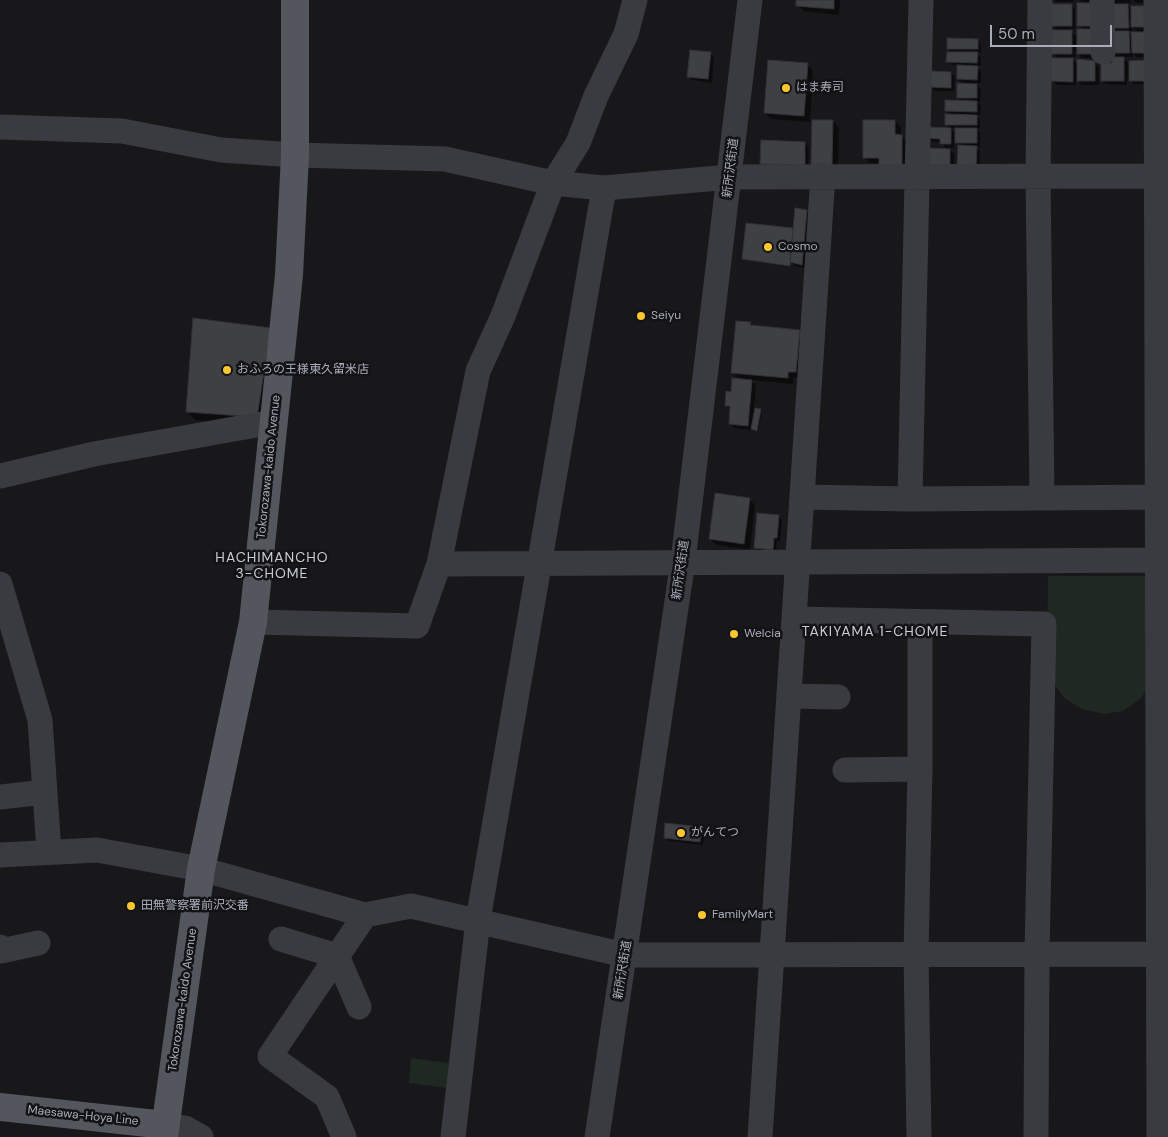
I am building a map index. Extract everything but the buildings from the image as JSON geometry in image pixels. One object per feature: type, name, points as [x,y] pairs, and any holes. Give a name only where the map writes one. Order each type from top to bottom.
[{"type":"main road","name":"Tokorozawa-kaido Avenue","points":[[164,1131],[201,869],[253,622],[289,274],[295,155],[295,0]]},
{"type":"main road","name":"Maesawa-Hoya Line","points":[[0,1107],[164,1131]]},
{"type":"street","points":[[253,622],[418,626],[439,564],[478,371],[503,316],[553,183],[578,143],[596,96],[626,34],[635,0]]},
{"type":"street","name":"新所沢街道","points":[[597,1137],[683,561],[750,0]]},
{"type":"street","points":[[910,499],[921,0]]},
{"type":"street","points":[[1040,0],[1038,176],[1042,497]]},
{"type":"street","points":[[1102,0],[1103,52]]},
{"type":"street","points":[[1156,0],[1163,176],[1163,954],[1159,1137]]},
{"type":"street","points":[[0,126],[122,131],[221,150],[295,155],[445,159],[553,183],[604,188],[730,176],[1163,176]]},
{"type":"street","points":[[760,1137],[823,175]]},
{"type":"street","points":[[453,1137],[478,920],[604,188]]},
{"type":"street","points":[[0,476],[94,454],[273,422]]},
{"type":"street","points":[[803,497],[910,499],[1162,497]]},
{"type":"street","points":[[439,564],[799,560],[1163,560]]},
{"type":"street","points":[[0,584],[40,720],[49,852]]},
{"type":"street","points":[[795,619],[1044,624],[1037,954],[1036,1137]]},
{"type":"street","points":[[919,1137],[916,954],[920,769],[920,623]]},
{"type":"street","points":[[790,696],[838,697]]},
{"type":"street","points":[[844,770],[920,769]]},
{"type":"street","points":[[0,797],[45,792]]},
{"type":"street","points":[[0,855],[97,850],[201,869],[365,916],[411,906],[625,955],[772,953],[1163,954]]},
{"type":"street","points":[[344,1137],[327,1096],[270,1056],[365,916]]},
{"type":"street","points":[[281,939],[337,956],[359,1007]]},
{"type":"street","points":[[0,947],[1,951],[38,943]]},
{"type":"street","points":[[164,1131],[185,1128],[201,1137]]},
{"type":"shaded area","points":[[1048,576],[1152,576],[1153,681],[1141,698],[1123,711],[1104,714],[1082,709],[1064,698],[1047,673]]},
{"type":"shaded area","points":[[411,1058],[456,1064],[454,1089],[409,1083]]},
{"type":"place","name":"はま寿司","points":[[786,88]]},
{"type":"place","name":"Cosmo","points":[[768,247]]},
{"type":"place","name":"Seiyu","points":[[641,316]]},
{"type":"place","name":"おふろの王様東久留米店","points":[[227,370]]},
{"type":"place","name":"Welcia","points":[[734,634]]},
{"type":"place","name":"がんてつ","points":[[681,833]]},
{"type":"place","name":"田無警察署前沢交番","points":[[131,906]]},
{"type":"place","name":"FamilyMart","points":[[702,915]]},
{"type":"district","name":"HACHIMANCHO 3-CHOME","points":[[272,566]]},
{"type":"district","name":"TAKIYAMA 1-CHOME","points":[[875,632]]}]
